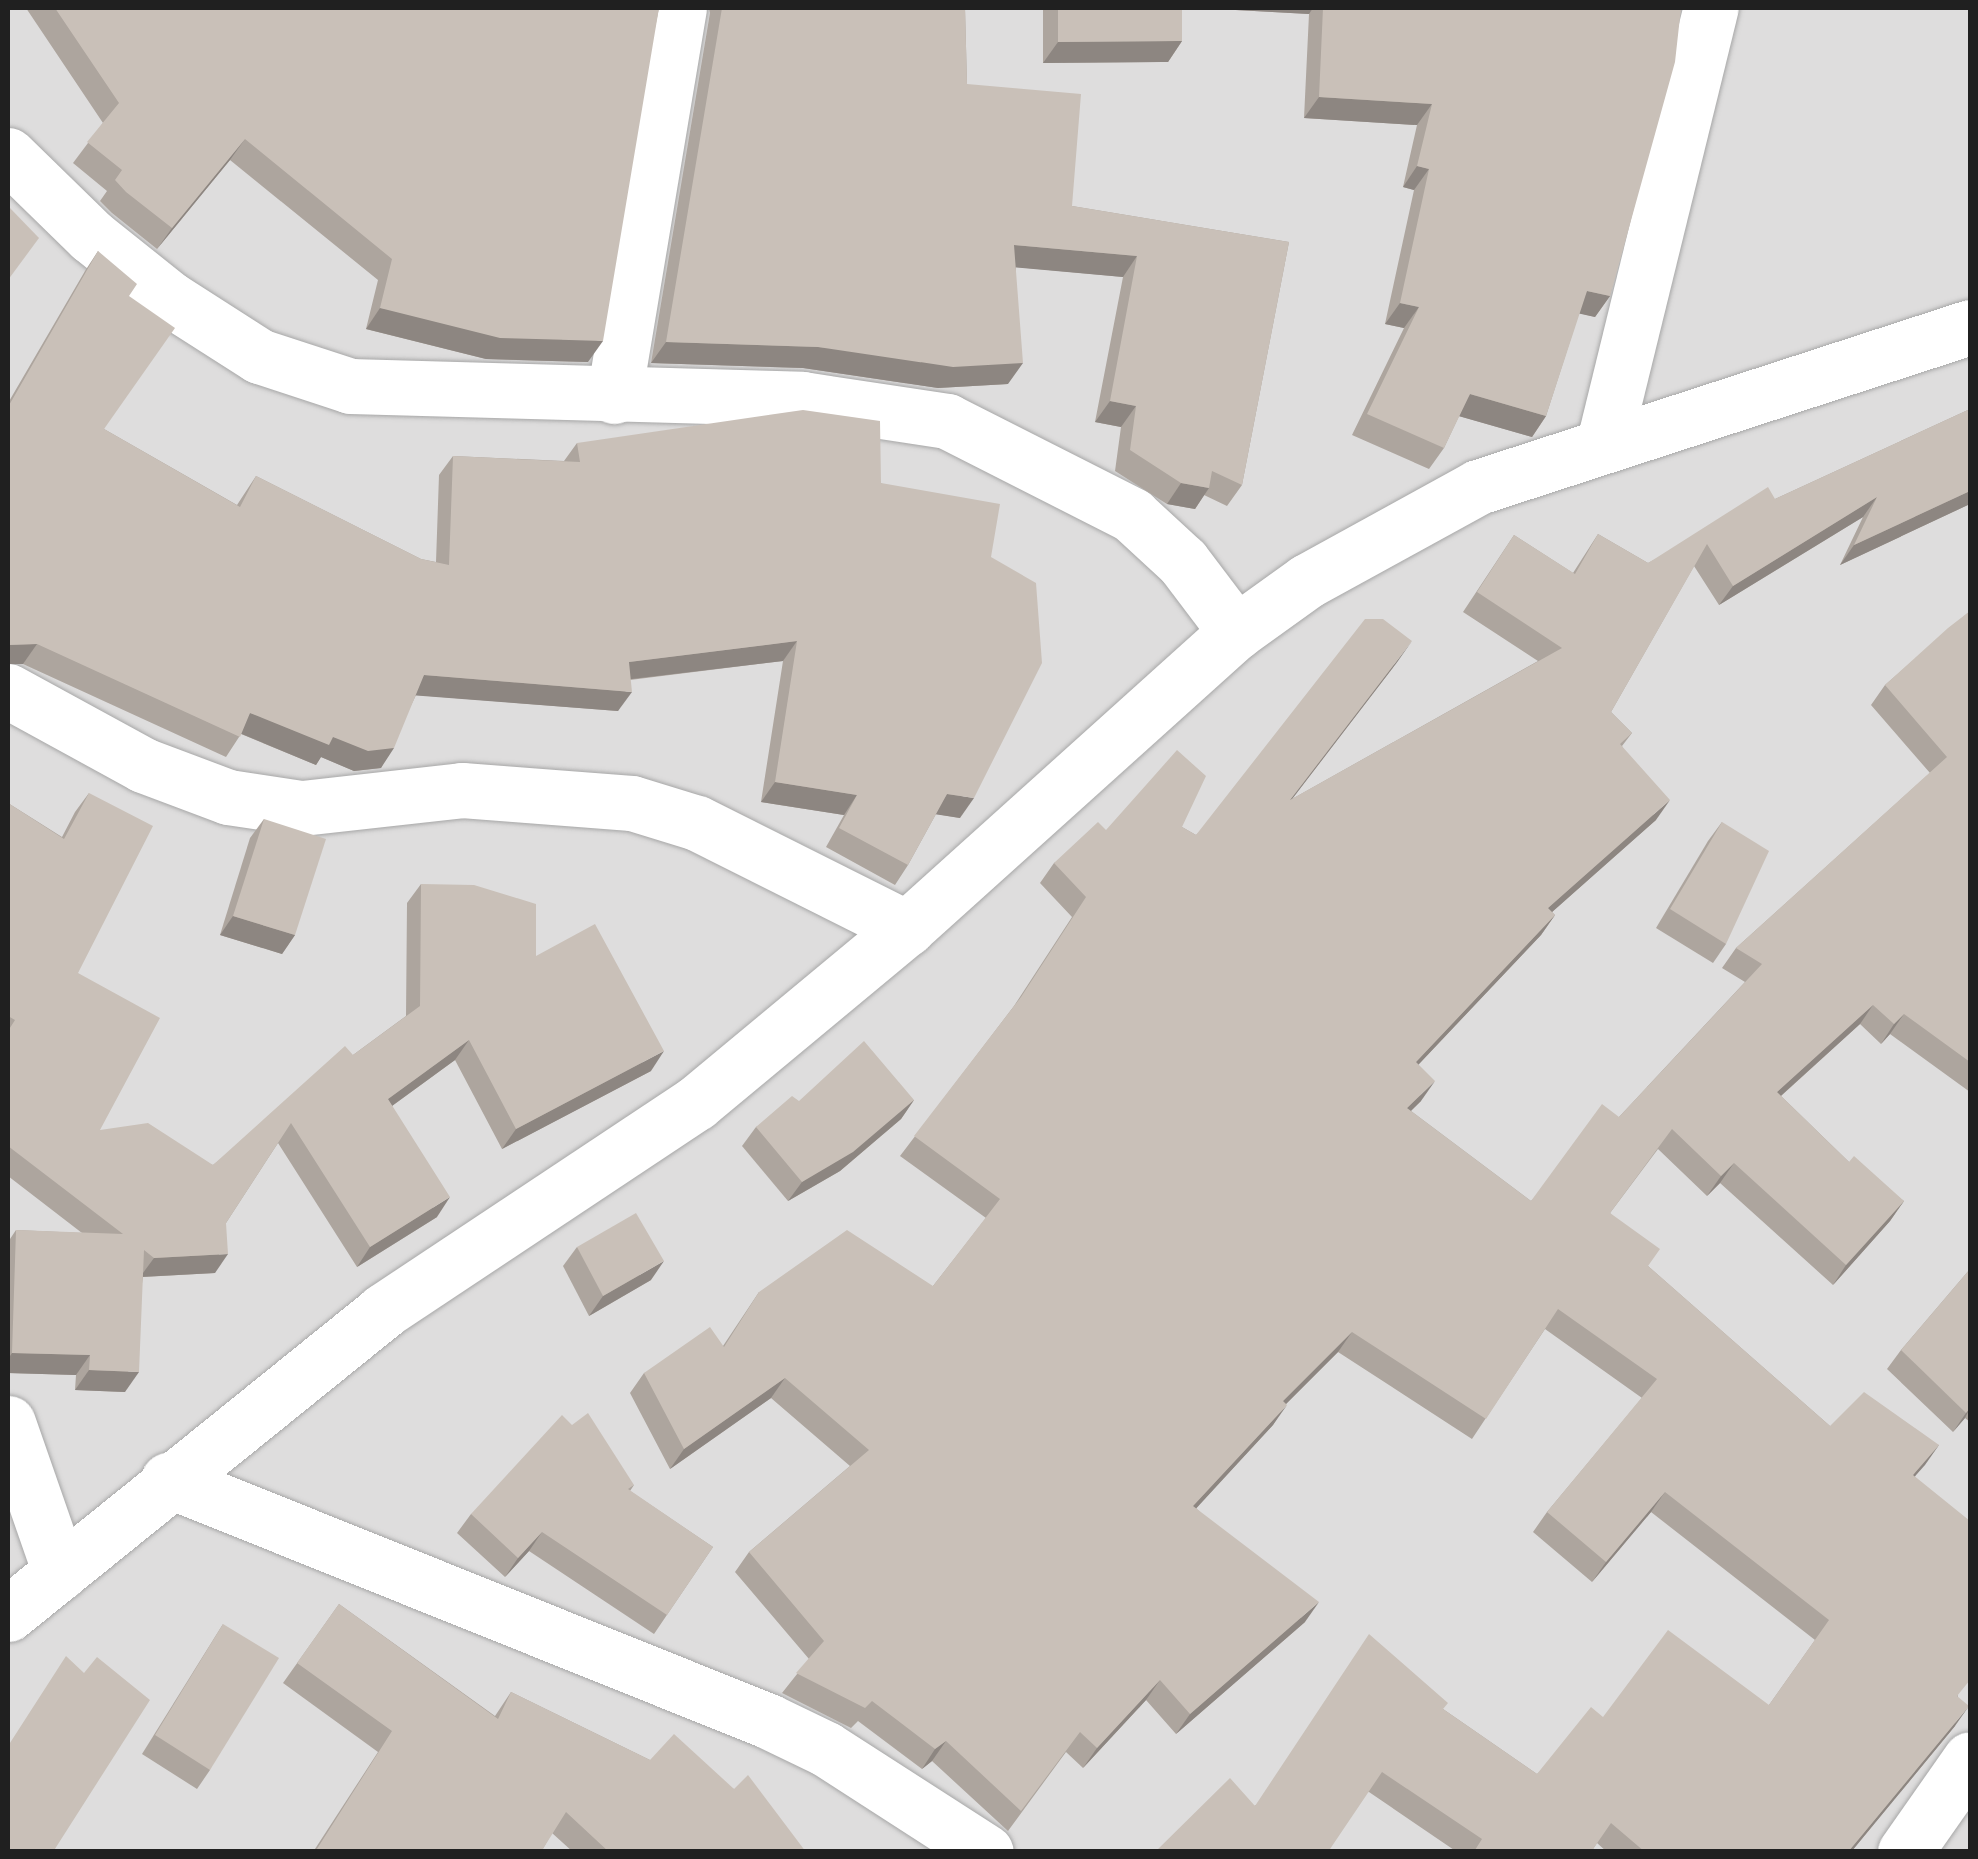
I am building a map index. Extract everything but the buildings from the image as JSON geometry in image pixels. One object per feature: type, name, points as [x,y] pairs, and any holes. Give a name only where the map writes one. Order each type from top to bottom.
[{"type":"street","points":[[614,396],[679,8]]},
{"type":"street","points":[[1604,442],[1711,8]]},
{"type":"street","points":[[8,155],[104,247],[258,356],[350,386],[802,399],[946,421],[1132,515],[1184,562],[1236,632]]},
{"type":"street","points":[[8,1614],[168,1480],[383,1310],[696,1103],[907,928],[1236,632],[1402,525],[1478,487],[1604,442],[1970,326]]},
{"type":"street","points":[[8,691],[143,765],[228,797],[302,808],[462,790],[632,803],[697,823],[907,928]]},
{"type":"street","points":[[8,1423],[60,1572]]},
{"type":"street","points":[[168,1480],[768,1722],[826,1750],[986,1852]]},
{"type":"street","points":[[1905,1852],[1970,1759]]},
{"type":"shaded area","points":[[8,8],[1970,8],[1970,1851],[8,1851]]}]
